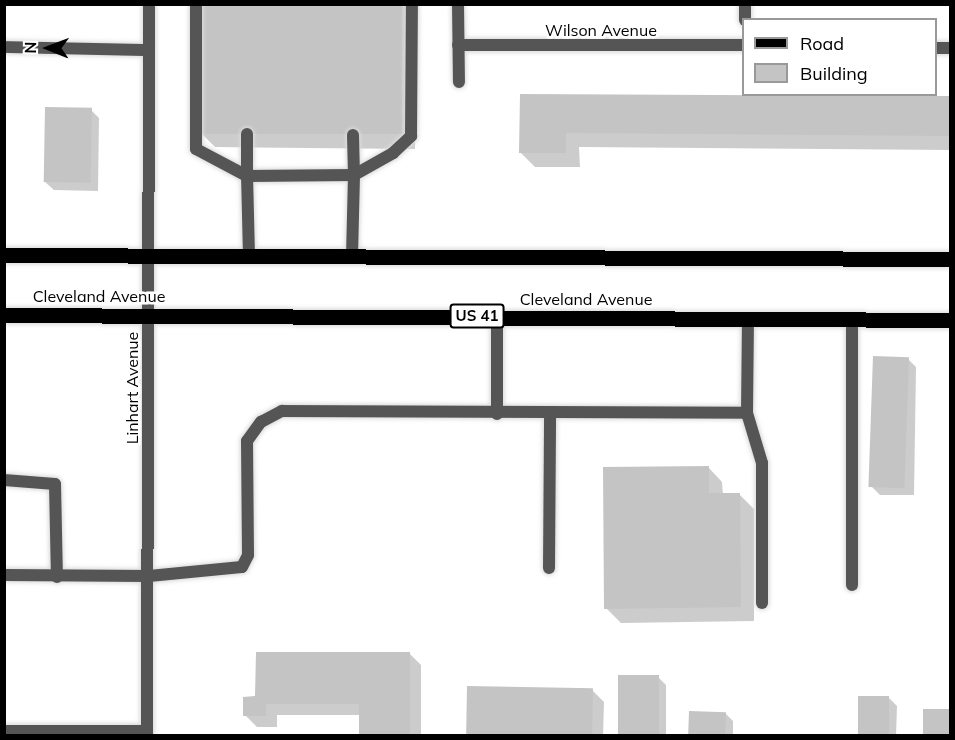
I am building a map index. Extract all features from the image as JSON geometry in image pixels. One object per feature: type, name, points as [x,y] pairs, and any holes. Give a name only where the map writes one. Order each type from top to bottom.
[{"type":"main road","points":[[4,255],[951,259]]},
{"type":"main road","name":"Cleveland Avenue","points":[[4,315],[148,313],[951,320]]},
{"type":"street","name":"Linhart Avenue","points":[[147,733],[149,4]]},
{"type":"street","points":[[196,4],[196,150],[247,176],[354,175],[393,153],[411,136],[412,4]]},
{"type":"street","points":[[458,4],[459,82]]},
{"type":"street","name":"Wilson Avenue","points":[[458,45],[742,45]]},
{"type":"street","points":[[4,47],[149,50]]},
{"type":"street","points":[[248,134],[249,256]]},
{"type":"street","points":[[352,256],[353,135]]},
{"type":"street","points":[[497,316],[497,414]]},
{"type":"street","points":[[748,318],[747,413],[762,463],[762,603]]},
{"type":"street","points":[[852,320],[852,585]]},
{"type":"street","points":[[4,575],[149,576],[242,567],[248,555],[247,441],[261,422],[282,411],[497,414],[747,413]]},
{"type":"street","points":[[549,568],[550,414]]},
{"type":"street","points":[[4,480],[55,484],[57,577]]},
{"type":"street","points":[[4,731],[147,733]]},
{"type":"building","points":[[200,4],[402,4],[402,134],[200,134]]},
{"type":"building","points":[[520,94],[950,96],[950,136],[566,133],[566,153],[519,153]]},
{"type":"building","points":[[45,107],[92,108],[91,183],[44,182]]},
{"type":"building","points":[[873,356],[909,357],[904,488],[868,487]]},
{"type":"building","points":[[709,466],[709,493],[740,493],[741,607],[604,609],[603,467]]},
{"type":"building","points":[[256,652],[410,652],[410,736],[359,736],[359,704],[266,704],[266,716],[243,716],[243,697],[255,696]]},
{"type":"building","points":[[618,675],[659,675],[659,736],[618,736]]},
{"type":"building","points":[[467,686],[593,688],[592,736],[466,736]]},
{"type":"building","points":[[858,696],[889,696],[889,736],[858,736]]},
{"type":"building","points":[[923,709],[950,709],[950,736],[923,736]]},
{"type":"building","points":[[689,711],[726,712],[725,736],[688,736]]}]
